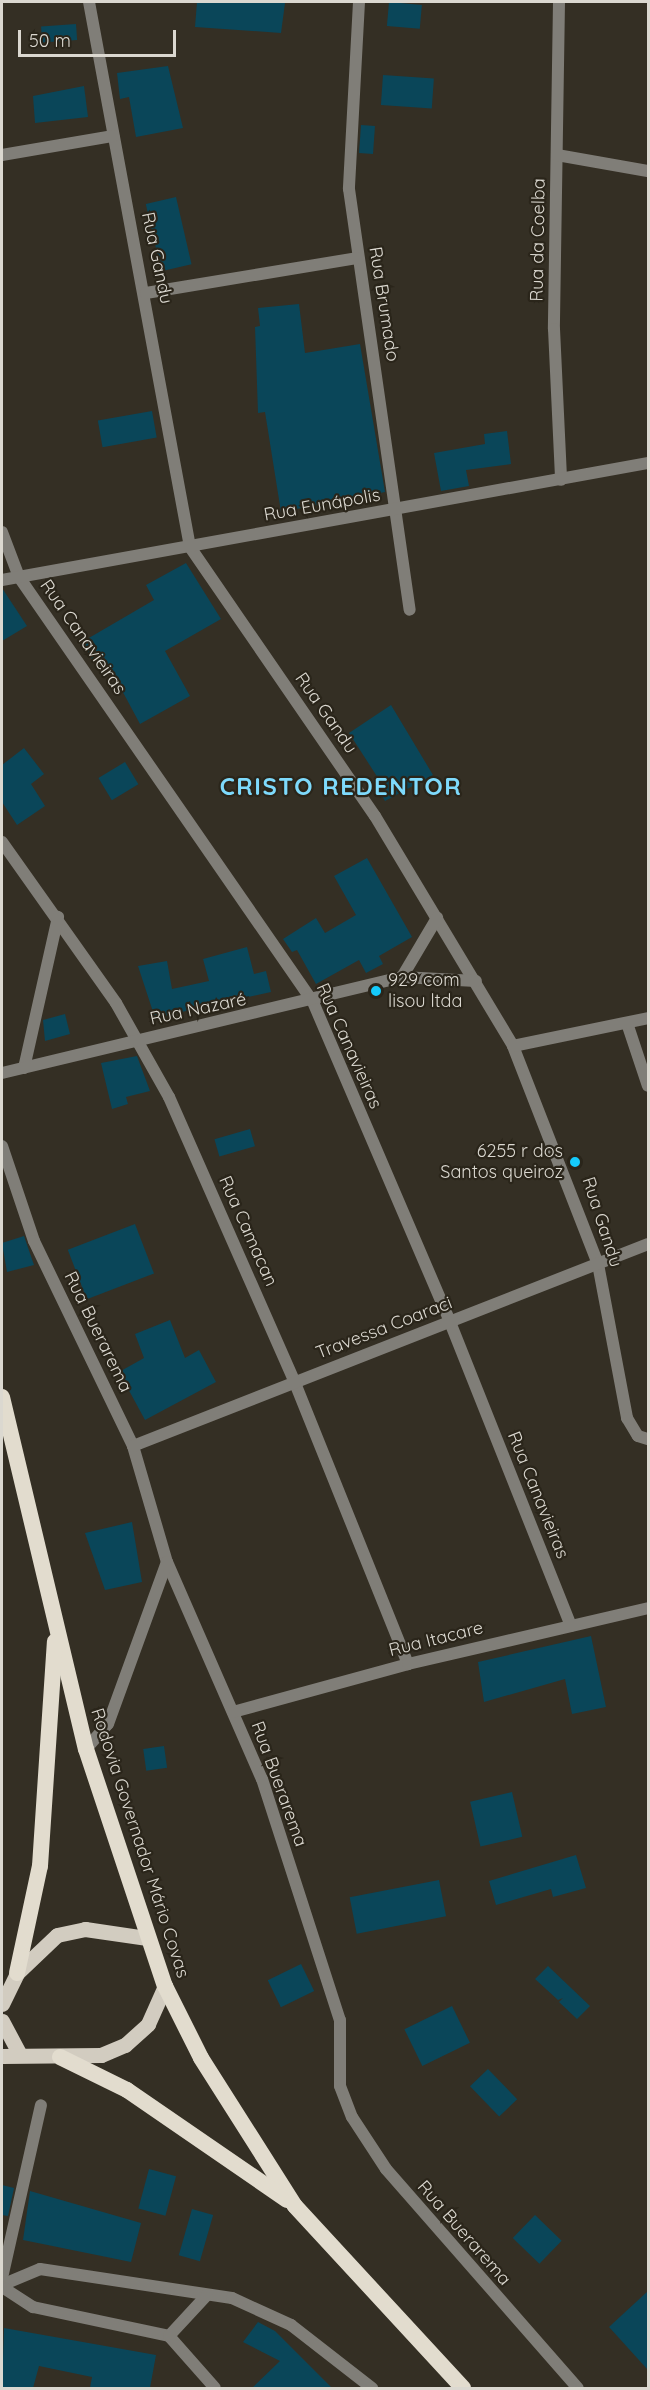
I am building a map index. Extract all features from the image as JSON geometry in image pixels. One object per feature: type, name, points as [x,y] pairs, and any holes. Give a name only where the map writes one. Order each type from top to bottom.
[{"type":"highway","name":"Rodovia Governador Mário Covas","points":[[2,1396],[86,1749],[147,1938],[165,1986],[201,2058],[295,2205],[463,2388]]},
{"type":"highway","points":[[17,1972],[40,1866],[57,1628]]},
{"type":"highway","points":[[60,2057],[127,2090],[295,2205]]},
{"type":"main road","points":[[2,2004],[17,1972],[57,1935],[86,1929],[147,1938]]},
{"type":"main road","points":[[2,2056],[19,2053],[60,2057],[101,2055],[125,2045],[148,2024],[165,1986]]},
{"type":"main road","points":[[2,2021],[19,2053]]},
{"type":"street","name":"Rua Gandu","points":[[89,2],[113,136],[146,293],[190,547],[375,816],[513,1046],[598,1264],[627,1418],[638,1436],[648,1440]]},
{"type":"street","name":"Rua Brumado","points":[[359,2],[349,189],[399,510],[410,610]]},
{"type":"street","name":"Rua da Coelba","points":[[559,2],[554,329],[561,480]]},
{"type":"street","points":[[2,155],[113,136]]},
{"type":"street","points":[[557,155],[648,171]]},
{"type":"street","points":[[146,293],[358,258]]},
{"type":"street","name":"Rua Eunápolis","points":[[2,580],[648,464]]},
{"type":"street","name":"Rua Canavieiras","points":[[2,532],[19,577],[313,1002],[450,1322],[571,1626]]},
{"type":"street","name":"Rua Camacan","points":[[2,842],[57,917],[140,1040],[295,1383],[408,1664]]},
{"type":"street","points":[[24,1068],[57,917]]},
{"type":"street","points":[[402,977],[437,918]]},
{"type":"street","name":"Rua Nazaré","points":[[2,1073],[313,1002],[402,977],[476,981]]},
{"type":"street","points":[[513,1046],[648,1018]]},
{"type":"street","points":[[627,1023],[648,1086]]},
{"type":"street","name":"Rua Buerarema","points":[[2,1146],[34,1240],[133,1446],[167,1562],[262,1779],[340,2020],[340,2086],[352,2117],[400,2186],[578,2388]]},
{"type":"street","name":"Travessa Coaraci","points":[[133,1446],[648,1244]]},
{"type":"street","points":[[86,1749],[108,1724],[167,1562]]},
{"type":"street","name":"Rua Itacare","points":[[233,1712],[408,1664],[648,1608]]},
{"type":"street","points":[[2,2278],[41,2105]]},
{"type":"street","points":[[2,2286],[40,2270],[248,2303],[291,2325],[372,2388]]},
{"type":"street","points":[[2,2286],[33,2307],[169,2336],[216,2388]]},
{"type":"street","points":[[169,2336],[207,2295]]},
{"type":"building","points":[[197,2],[285,3],[281,33],[195,27]]},
{"type":"building","points":[[389,2],[422,5],[420,29],[387,26]]},
{"type":"building","points":[[76,24],[77,40],[42,42],[41,26]]},
{"type":"building","points":[[168,66],[183,128],[136,137],[129,97],[120,99],[117,73]]},
{"type":"building","points":[[383,75],[434,79],[432,108],[381,105]]},
{"type":"building","points":[[84,86],[88,117],[35,123],[33,96]]},
{"type":"building","points":[[361,125],[375,126],[373,154],[359,153]]},
{"type":"building","points":[[176,197],[192,264],[161,271],[146,204]]},
{"type":"building","points":[[299,304],[305,353],[360,344],[385,492],[281,512],[265,412],[258,413],[255,327],[260,326],[258,308]]},
{"type":"building","points":[[152,411],[157,438],[103,447],[98,421]]},
{"type":"building","points":[[507,431],[511,464],[466,470],[469,486],[441,491],[434,453],[485,444],[484,434]]},
{"type":"building","points":[[186,563],[221,619],[165,651],[190,696],[140,724],[104,657],[94,663],[82,642],[154,600],[146,585]]},
{"type":"building","points":[[2,588],[27,626],[2,641]]},
{"type":"building","points":[[391,705],[433,775],[385,801],[373,781],[378,778],[349,733]]},
{"type":"building","points":[[24,748],[44,774],[31,784],[45,806],[17,825],[2,802],[2,765]]},
{"type":"building","points":[[125,762],[138,784],[112,800],[98,778]]},
{"type":"building","points":[[367,858],[412,937],[379,956],[383,964],[366,973],[359,960],[316,984],[297,950],[292,952],[283,939],[316,918],[325,933],[356,915],[334,876]]},
{"type":"building","points":[[247,947],[254,974],[266,971],[271,992],[155,1018],[138,966],[167,961],[172,989],[209,981],[203,959]]},
{"type":"building","points":[[65,1014],[70,1034],[45,1041],[43,1020]]},
{"type":"building","points":[[137,1056],[150,1091],[126,1097],[128,1104],[112,1109],[101,1063]]},
{"type":"building","points":[[250,1129],[255,1146],[219,1157],[214,1139]]},
{"type":"building","points":[[135,1224],[154,1273],[87,1299],[68,1250]]},
{"type":"building","points":[[24,1236],[34,1265],[7,1272],[2,1243]]},
{"type":"building","points":[[170,1320],[185,1358],[199,1350],[216,1382],[145,1420],[119,1372],[144,1358],[135,1334]]},
{"type":"building","points":[[132,1522],[142,1582],[105,1590],[85,1533]]},
{"type":"building","points":[[591,1636],[606,1707],[572,1714],[565,1679],[484,1702],[478,1662]]},
{"type":"building","points":[[164,1746],[167,1768],[146,1771],[143,1749]]},
{"type":"building","points":[[512,1792],[522,1837],[480,1846],[470,1802]]},
{"type":"building","points":[[576,1855],[586,1888],[553,1897],[551,1889],[496,1905],[489,1881]]},
{"type":"building","points":[[439,1880],[446,1916],[357,1934],[350,1897]]},
{"type":"building","points":[[301,1964],[314,1991],[281,2007],[268,1980]]},
{"type":"building","points":[[548,1966],[590,2006],[577,2019],[559,2002],[563,1998],[558,2000],[535,1979]]},
{"type":"building","points":[[452,2006],[470,2043],[422,2066],[404,2029]]},
{"type":"building","points":[[488,2069],[517,2099],[499,2117],[470,2086]]},
{"type":"building","points":[[149,2169],[176,2176],[165,2216],[138,2209]]},
{"type":"building","points":[[2,2185],[14,2188],[8,2216],[2,2215]]},
{"type":"building","points":[[30,2191],[141,2223],[131,2262],[23,2240]]},
{"type":"building","points":[[192,2209],[213,2215],[200,2261],[179,2255]]},
{"type":"building","points":[[535,2215],[562,2241],[539,2264],[513,2238]]},
{"type":"building","points":[[648,2291],[648,2370],[609,2327]]},
{"type":"building","points":[[258,2322],[275,2331],[332,2388],[252,2388],[280,2361],[243,2342]]},
{"type":"building","points":[[4,2328],[156,2355],[150,2388],[90,2388],[92,2377],[39,2366],[33,2388],[2,2388]]},
{"type":"place","name":"929 com lisou ltda","points":[[376,991]]},
{"type":"place","name":"6255 r dos Santos queiroz","points":[[575,1162]]},
{"type":"district","name":"CRISTO REDENTOR","points":[[341,787]]}]
